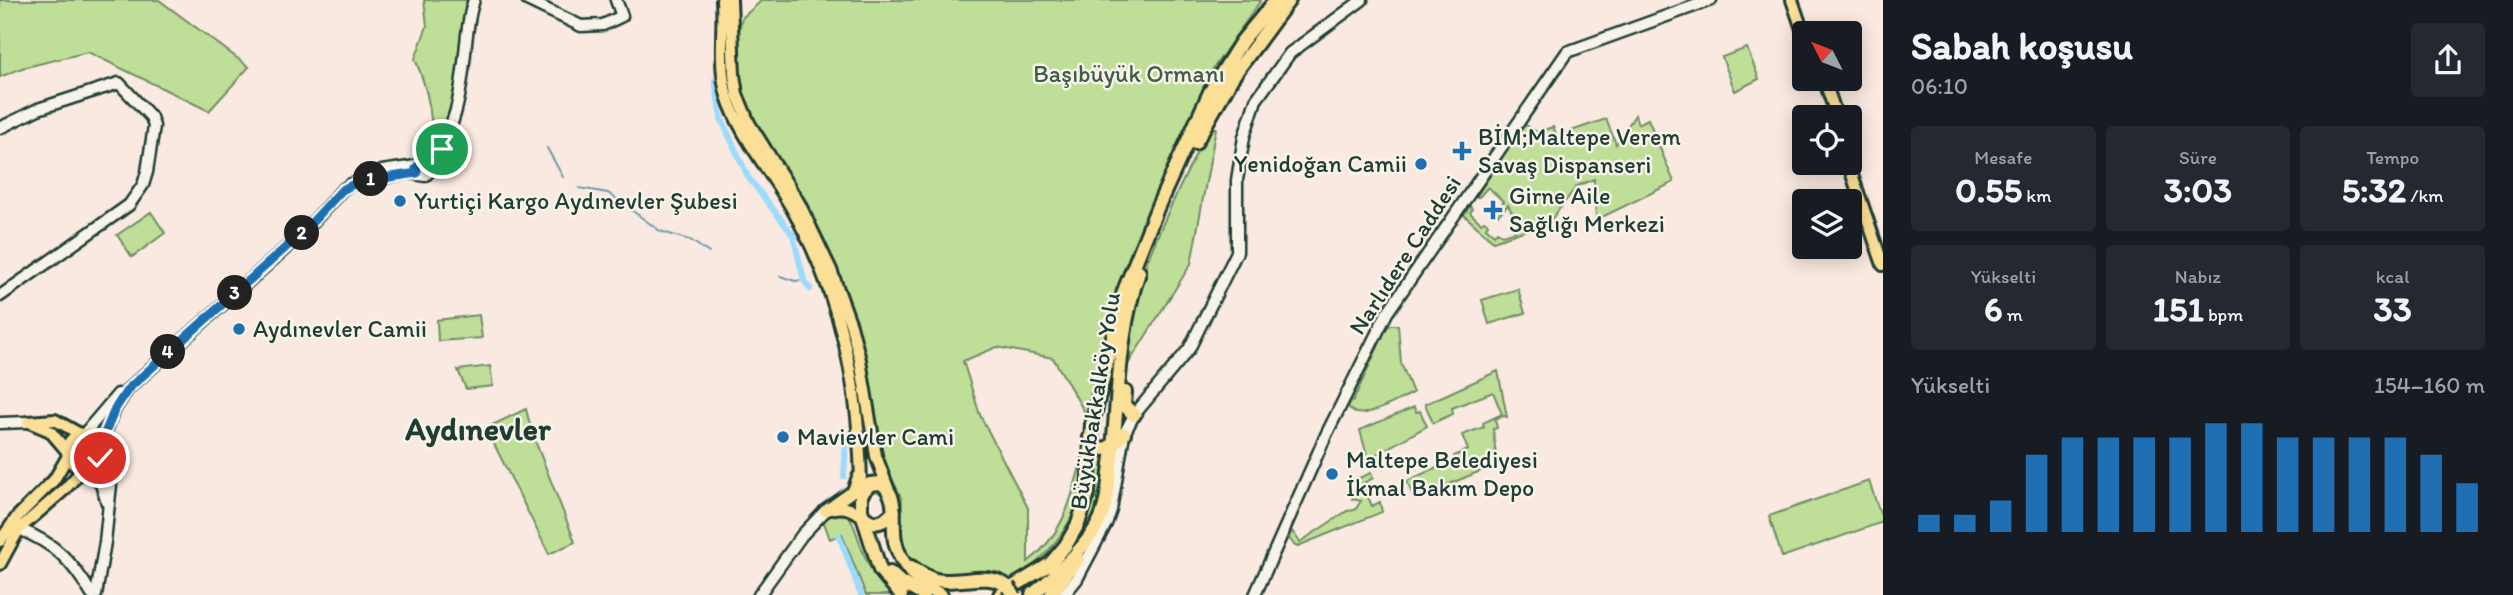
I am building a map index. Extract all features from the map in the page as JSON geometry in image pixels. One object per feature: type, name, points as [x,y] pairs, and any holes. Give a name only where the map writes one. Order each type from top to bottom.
[{"type":"highway","points":[[1242,41],[1268,0]]},
{"type":"highway","name":"Büyükbakkalköy Yolu","points":[[1032,595],[1049,579],[1102,516],[1113,443],[1107,425],[1124,290],[1210,92],[1242,41],[1276,0]]},
{"type":"highway","name":"Büyükbakkalköy Yolu","points":[[1107,425],[1127,313],[1146,255],[1197,138],[1233,76],[1289,0]]},
{"type":"highway","points":[[1113,443],[1109,448],[1099,450],[1092,443],[1107,425],[1134,415],[1124,405],[1124,336]]},
{"type":"highway","points":[[905,564],[939,580],[998,580],[1009,593],[1050,564],[1073,534],[1086,504],[1089,483],[1107,425]]},
{"type":"highway","points":[[901,594],[880,570],[863,516],[861,494],[866,487],[875,483],[888,488],[892,495],[895,540],[905,564],[917,580],[941,595]]},
{"type":"highway","points":[[863,516],[869,522],[879,523],[894,510]]},
{"type":"highway","points":[[1051,595],[1077,561],[1095,527]]},
{"type":"highway","points":[[873,550],[892,575],[906,587],[923,595]]},
{"type":"main road","points":[[722,0],[722,55],[727,93],[733,111],[802,228],[833,298],[851,368],[861,452],[861,494]]},
{"type":"main road","points":[[731,0],[737,94],[750,122],[799,204],[831,270],[851,325],[860,360],[876,456],[888,488]]},
{"type":"main road","points":[[1794,0],[1801,21]]},
{"type":"main road","points":[[1852,175],[1883,265]]},
{"type":"main road","points":[[1857,175],[1883,251]]},
{"type":"main road","points":[[0,564],[19,529],[86,468],[98,462],[101,450],[96,438],[55,420],[28,422]]},
{"type":"main road","points":[[28,422],[50,431],[73,463],[86,468]]},
{"type":"main road","points":[[0,541],[17,517],[54,481],[68,453],[70,442],[82,434]]},
{"type":"main road","points":[[822,513],[853,491],[861,452]]},
{"type":"main road","points":[[822,513],[841,506],[863,516]]},
{"type":"street","points":[[94,595],[100,575],[111,473],[101,450],[115,409],[128,389],[303,232],[342,190],[358,182],[417,169],[422,162],[428,164],[442,149],[450,131],[463,69],[468,18],[474,0]]},
{"type":"street","points":[[527,0],[581,26],[603,25],[622,16],[616,0]]},
{"type":"street","points":[[1064,595],[1077,579],[1106,524],[1113,500],[1107,425],[1134,415],[1189,349],[1237,252],[1237,180],[1244,137],[1257,98],[1290,53],[1362,0]]},
{"type":"street","name":"Narlıdere Caddesi","points":[[1255,595],[1326,435],[1387,313],[1567,52],[1711,0]]},
{"type":"street","points":[[0,128],[38,109],[120,83],[151,117],[154,126],[143,185],[129,205],[0,296]]},
{"type":"street","points":[[82,434],[121,390],[261,264],[341,183],[354,176],[417,169]]},
{"type":"street","points":[[0,423],[28,422]]},
{"type":"street","points":[[86,468],[101,484],[108,510]]},
{"type":"street","points":[[760,595],[802,535],[822,513]]},
{"type":"street","points":[[19,529],[49,543],[62,553],[94,595]]},
{"type":"street","points":[[82,577],[96,578],[100,575]]},
{"type":"green space","points":[[0,0],[159,0],[249,67],[209,111],[88,52],[22,68],[0,77]]},
{"type":"green space","points":[[424,0],[468,0],[451,119],[435,154],[429,152],[429,105],[415,59],[427,26]]},
{"type":"green space","name":"Başıbüyük Ormanı","points":[[762,0],[1261,0],[1210,73],[1120,282],[1087,416],[1053,358],[997,347],[963,361],[980,415],[1028,508],[1028,562],[1049,541],[1064,517],[1081,462],[1082,480],[1073,515],[1052,546],[1012,582],[1002,577],[927,572],[912,563],[905,552],[900,522],[902,500],[887,468],[873,419],[854,315],[825,241],[751,116],[741,86],[738,36],[742,18]]},
{"type":"green space","points":[[1747,48],[1759,79],[1735,91],[1722,57]]},
{"type":"green space","points":[[1635,115],[1638,124],[1648,119],[1674,182],[1596,220],[1594,179],[1577,186],[1541,233],[1535,227],[1493,241],[1464,215],[1470,206],[1470,213],[1481,223],[1484,221],[1488,224],[1486,228],[1494,235],[1497,232],[1502,235],[1515,231],[1525,221],[1511,211],[1508,205],[1498,215],[1495,212],[1504,202],[1488,187],[1476,197],[1524,124],[1537,132],[1553,127],[1557,136],[1606,119],[1616,144]]},
{"type":"green space","points":[[1216,128],[1191,264],[1130,361],[1135,299],[1152,250],[1207,130]]},
{"type":"green space","points":[[151,212],[165,233],[132,257],[117,235]]},
{"type":"green space","points":[[1518,289],[1525,313],[1489,324],[1482,300]]},
{"type":"green space","points":[[479,315],[482,338],[438,341],[437,320]]},
{"type":"green space","points":[[1398,325],[1401,363],[1413,393],[1368,413],[1353,411],[1348,406],[1353,401],[1384,334],[1382,329]]},
{"type":"green space","points":[[490,366],[493,386],[466,389],[458,370]]},
{"type":"green space","points":[[1498,371],[1507,417],[1495,419],[1497,428],[1493,429],[1497,464],[1414,499],[1407,481],[1455,459],[1454,456],[1468,450],[1462,435],[1484,427],[1483,423],[1502,414],[1493,392],[1452,408],[1453,414],[1433,423],[1425,404]]},
{"type":"green space","points":[[1414,407],[1416,412],[1420,411],[1427,426],[1368,459],[1360,430]]},
{"type":"green space","points":[[526,409],[532,433],[575,542],[549,554],[486,428]]},
{"type":"green space","points":[[1095,455],[1107,456],[1093,521],[1084,536],[1079,533],[1093,496]]},
{"type":"green space","points":[[1371,473],[1373,478],[1362,484],[1372,506],[1380,502],[1382,512],[1295,546],[1289,538],[1292,531],[1300,542],[1347,511],[1355,510],[1361,501],[1352,499],[1359,478]]},
{"type":"green space","points":[[1869,481],[1883,522],[1782,557],[1769,516]]},
{"type":"green space","points":[[843,510],[853,524],[870,568],[892,595],[866,595],[842,534],[830,539],[823,520],[831,512]]},
{"type":"waterway","points":[[715,80],[721,118],[748,177],[793,235],[804,280],[810,289]]},
{"type":"waterway","points":[[547,148],[563,177]]},
{"type":"waterway","points":[[579,188],[608,193],[660,231],[692,241],[709,253]]},
{"type":"waterway","points":[[780,276],[795,281],[804,280]]},
{"type":"waterway","points":[[844,476],[846,441]]},
{"type":"waterway","points":[[839,535],[861,595]]},
{"type":"place","name":"BİM;Maltepe Verem Savaş Dispanseri","points":[[1462,151]]},
{"type":"place","name":"Yenidoğan Camii","points":[[1421,164]]},
{"type":"place","name":"Yurtiçi Kargo Aydınevler Şubesi","points":[[400,201]]},
{"type":"place","name":"Girne Aile Sağlığı Merkezi","points":[[1493,210]]},
{"type":"place","name":"Aydınevler Camii","points":[[239,329]]},
{"type":"place","name":"Mavievler Cami","points":[[783,437]]},
{"type":"place","name":"Maltepe Belediyesi İkmal Bakım Depo","points":[[1332,474]]},
{"type":"district","name":"Aydınevler","points":[[478,429]]},
{"type":"route","points":[[100,458],[100,445],[115,409],[128,389],[303,232],[342,190],[358,182],[417,173],[418,164],[428,164],[442,149]]}]
